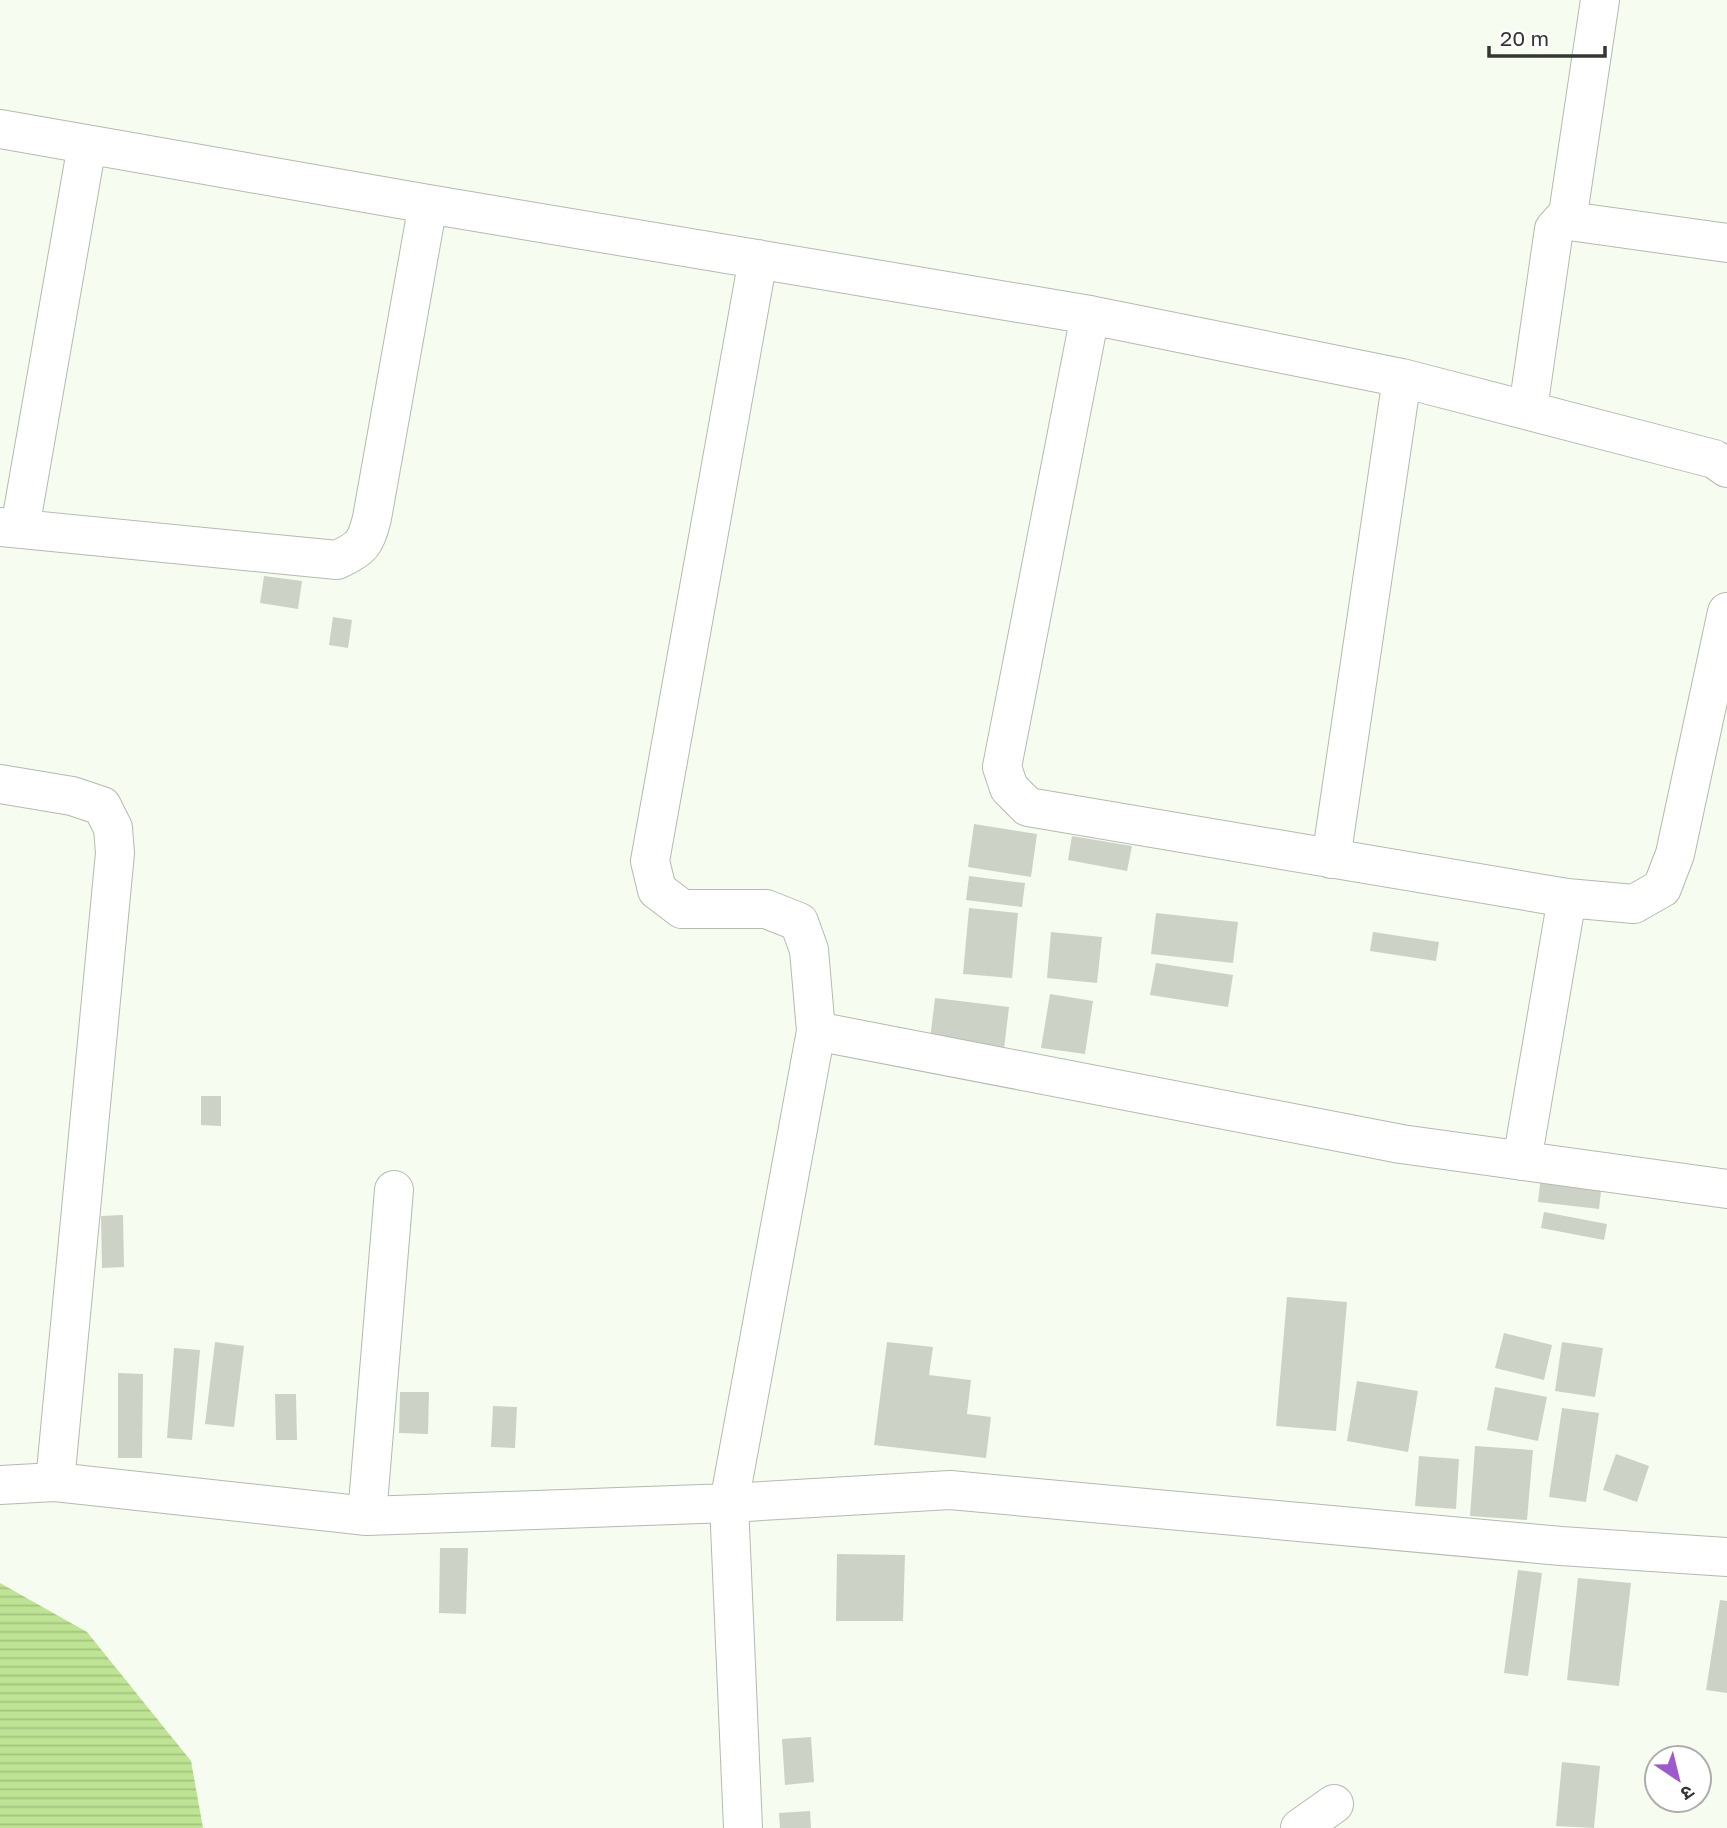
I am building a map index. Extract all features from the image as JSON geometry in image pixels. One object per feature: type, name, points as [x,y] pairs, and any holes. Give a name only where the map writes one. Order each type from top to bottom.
[{"type":"street","points":[[1566,221],[1600,0]]},
{"type":"street","points":[[0,129],[1090,315],[1402,378],[1714,459],[1727,468]]},
{"type":"street","points":[[87,145],[10,528],[337,560],[358,551],[368,536],[372,518],[428,204]]},
{"type":"street","points":[[1528,410],[1554,229],[1562,220],[1727,243]]},
{"type":"street","points":[[743,1828],[729,1503],[816,1031],[809,950],[799,922],[766,909],[681,909],[657,890],[650,861],[758,259]]},
{"type":"street","points":[[1090,315],[1002,766],[1009,788],[1028,807],[1567,898],[1634,905],[1662,888],[1675,854],[1727,612]]},
{"type":"street","points":[[1331,859],[1402,378]]},
{"type":"street","points":[[0,784],[72,796],[102,806],[113,828],[115,853],[55,1482]]},
{"type":"street","points":[[1522,1161],[1567,898]]},
{"type":"street","points":[[816,1031],[1401,1144],[1727,1189]]},
{"type":"street","points":[[367,1516],[394,1189]]},
{"type":"street","points":[[0,1485],[55,1482],[367,1516],[729,1503],[950,1490],[1562,1546],[1727,1557]]},
{"type":"street","points":[[1300,1828],[1334,1804]]},
{"type":"shaded area","points":[[0,1583],[87,1632],[191,1761],[203,1828],[0,1828]]},
{"type":"building","points":[[264,576],[302,581],[298,609],[260,603]]},
{"type":"building","points":[[333,617],[352,620],[348,648],[329,645]]},
{"type":"building","points":[[974,824],[1037,834],[1031,877],[968,867]]},
{"type":"building","points":[[1072,836],[1132,846],[1127,871],[1068,860]]},
{"type":"building","points":[[969,876],[1025,883],[1022,907],[966,900]]},
{"type":"building","points":[[969,908],[1018,913],[1012,978],[963,974]]},
{"type":"building","points":[[1156,913],[1238,922],[1233,963],[1151,954]]},
{"type":"building","points":[[1051,932],[1102,937],[1097,983],[1047,978]]},
{"type":"building","points":[[1373,932],[1439,942],[1436,961],[1370,951]]},
{"type":"building","points":[[1156,963],[1233,975],[1228,1007],[1150,995]]},
{"type":"building","points":[[1050,994],[1093,1001],[1085,1054],[1041,1048]]},
{"type":"building","points":[[935,998],[1009,1007],[1004,1049],[930,1040]]},
{"type":"building","points":[[201,1096],[221,1096],[221,1126],[201,1125]]},
{"type":"building","points":[[1541,1175],[1602,1182],[1599,1209],[1538,1202]]},
{"type":"building","points":[[1544,1212],[1607,1224],[1604,1240],[1541,1228]]},
{"type":"building","points":[[123,1215],[124,1267],[102,1268],[101,1216]]},
{"type":"building","points":[[1287,1297],[1347,1302],[1336,1431],[1276,1426]]},
{"type":"building","points":[[1504,1333],[1552,1345],[1544,1380],[1495,1368]]},
{"type":"building","points":[[215,1342],[244,1346],[234,1427],[205,1424]]},
{"type":"building","points":[[887,1342],[933,1347],[929,1375],[971,1380],[967,1414],[991,1417],[986,1458],[874,1445]]},
{"type":"building","points":[[1562,1342],[1603,1348],[1595,1397],[1555,1391]]},
{"type":"building","points":[[174,1348],[200,1350],[192,1440],[167,1438]]},
{"type":"building","points":[[118,1373],[143,1374],[142,1458],[118,1458]]},
{"type":"building","points":[[1357,1381],[1418,1391],[1408,1452],[1347,1441]]},
{"type":"building","points":[[1495,1387],[1547,1397],[1538,1441],[1487,1430]]},
{"type":"building","points":[[400,1392],[429,1392],[428,1434],[399,1433]]},
{"type":"building","points":[[275,1394],[296,1394],[297,1440],[276,1440]]},
{"type":"building","points":[[493,1406],[517,1407],[515,1448],[491,1447]]},
{"type":"building","points":[[1562,1408],[1599,1413],[1586,1502],[1549,1497]]},
{"type":"building","points":[[1475,1446],[1533,1450],[1527,1520],[1470,1516]]},
{"type":"building","points":[[1616,1454],[1649,1466],[1637,1502],[1603,1490]]},
{"type":"building","points":[[1419,1456],[1459,1459],[1456,1509],[1415,1506]]},
{"type":"building","points":[[440,1548],[468,1548],[466,1614],[439,1613]]},
{"type":"building","points":[[837,1554],[905,1555],[903,1621],[836,1621]]},
{"type":"building","points":[[1518,1570],[1542,1573],[1528,1676],[1504,1673]]},
{"type":"building","points":[[1578,1578],[1631,1583],[1619,1686],[1567,1680]]},
{"type":"building","points":[[1720,1600],[1727,1601],[1727,1693],[1706,1690]]},
{"type":"building","points":[[811,1737],[814,1782],[785,1785],[782,1739]]},
{"type":"building","points":[[1562,1762],[1600,1766],[1594,1828],[1556,1826]]},
{"type":"building","points":[[810,1811],[811,1828],[780,1828],[779,1813]]}]
